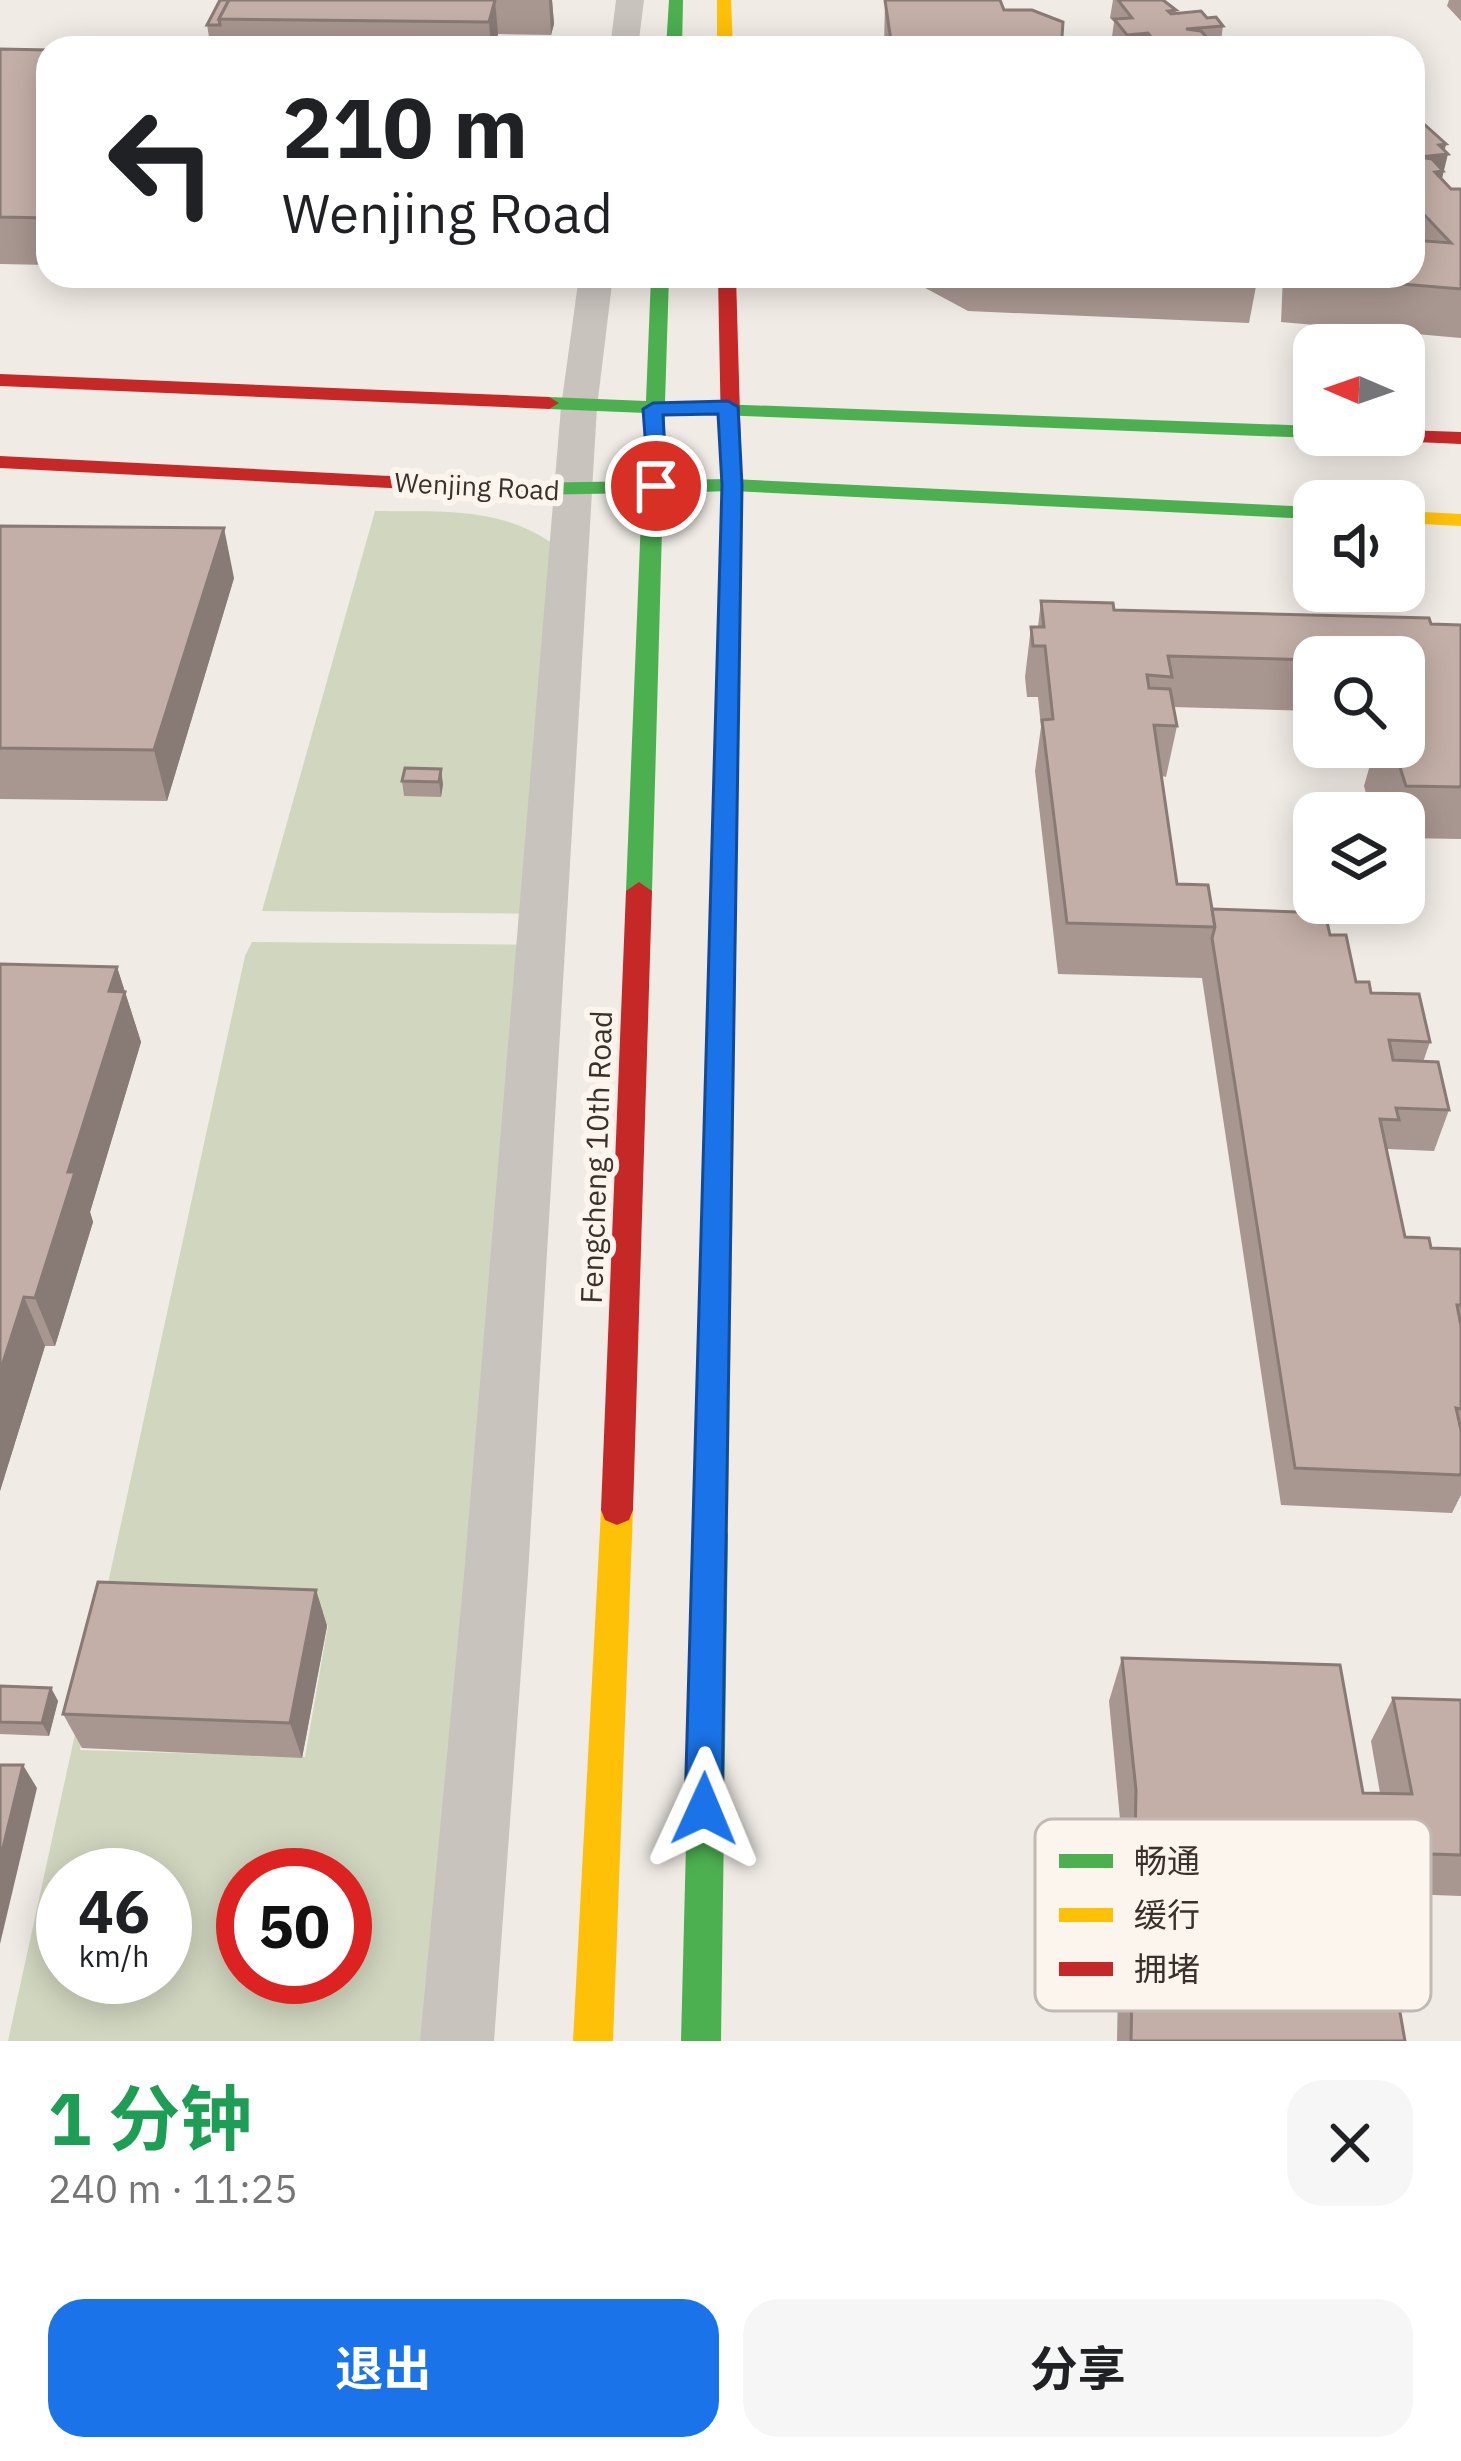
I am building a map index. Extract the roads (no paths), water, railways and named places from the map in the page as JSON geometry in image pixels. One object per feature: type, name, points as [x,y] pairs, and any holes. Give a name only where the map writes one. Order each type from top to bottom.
[{"type":"main road","points":[[674,36],[676,0]]},
{"type":"main road","points":[[724,0],[725,36]]},
{"type":"main road","name":"Fengcheng 10th Road","points":[[593,2041],[656,486],[653,409],[659,288]]},
{"type":"main road","points":[[700,2041],[732,485],[727,288]]},
{"type":"main road","points":[[0,380],[1293,431]]},
{"type":"main road","points":[[1425,436],[1461,438]]},
{"type":"main road","name":"Wenjing Road","points":[[0,462],[575,492],[732,485],[1293,512]]},
{"type":"main road","points":[[1425,518],[1461,520]]},
{"type":"street","points":[[626,36],[630,0]]},
{"type":"street","points":[[457,2041],[580,406],[595,288]]}]
